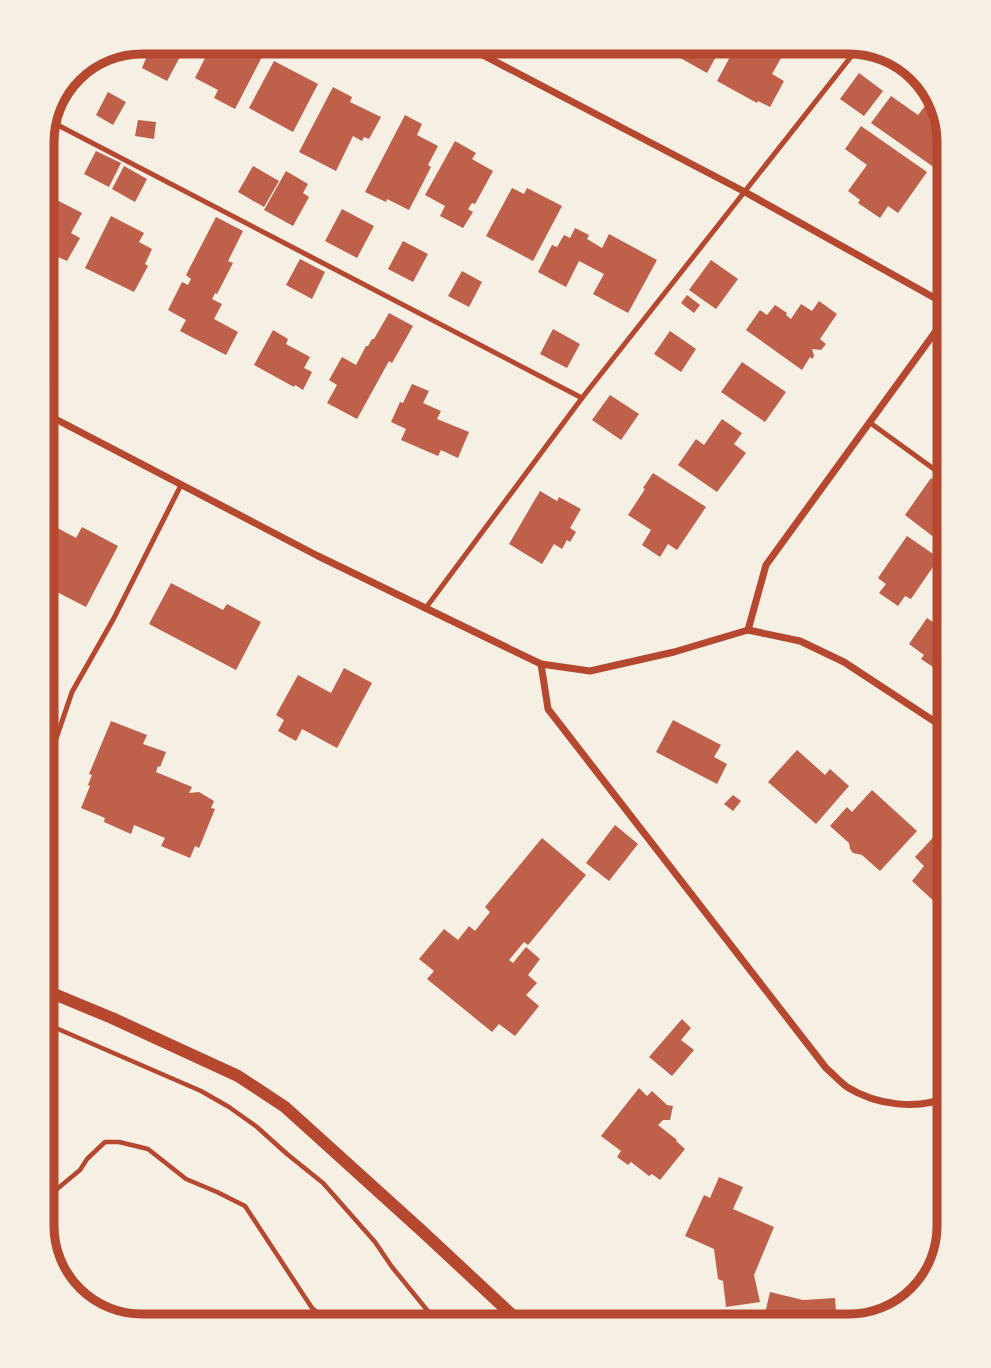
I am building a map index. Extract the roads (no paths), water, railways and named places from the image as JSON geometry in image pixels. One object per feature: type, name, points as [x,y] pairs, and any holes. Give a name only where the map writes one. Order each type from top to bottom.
[{"type":"street","points":[[481,54],[745,192],[937,299]]},
{"type":"street","points":[[748,630],[765,565],[937,329]]},
{"type":"street","points":[[54,418],[318,556],[541,664],[590,671],[674,652],[748,630],[800,641],[844,662],[937,723]]},
{"type":"street","points":[[541,664],[548,709],[826,1068],[847,1087],[874,1099],[902,1104],[925,1104],[937,1100]]},
{"type":"street","points":[[54,994],[238,1076],[285,1107],[511,1314]]},
{"type":"lane","points":[[425,609],[582,398],[853,54]]},
{"type":"lane","points":[[56,124],[582,398]]},
{"type":"lane","points":[[869,422],[937,471]]},
{"type":"lane","points":[[54,745],[72,692],[114,618],[181,485]]}]
